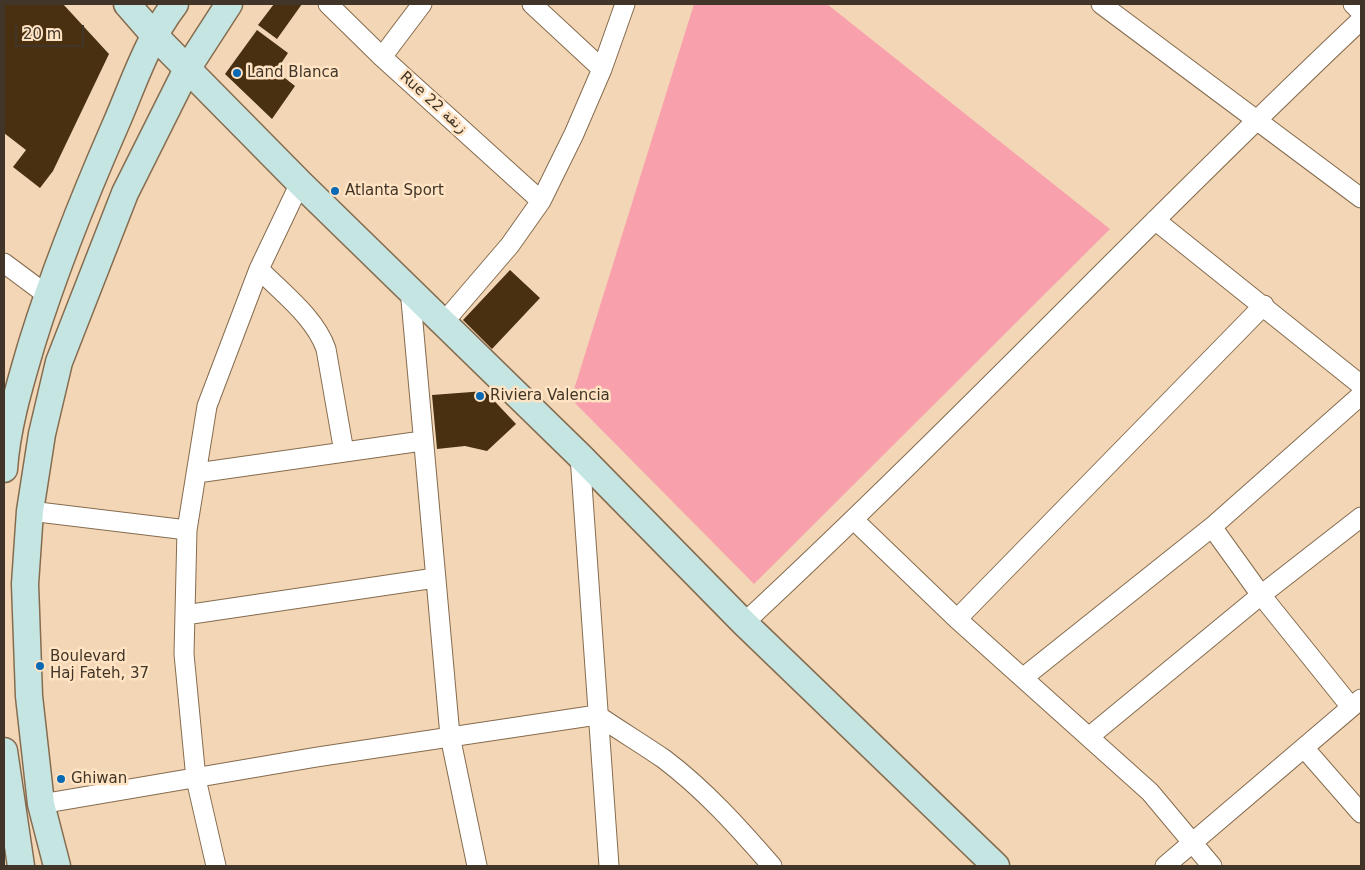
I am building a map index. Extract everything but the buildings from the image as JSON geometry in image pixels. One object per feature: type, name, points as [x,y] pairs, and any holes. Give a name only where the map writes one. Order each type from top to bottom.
[{"type":"main road","points":[[127,4],[154,35],[300,183],[580,456],[744,623],[996,866]]},
{"type":"main road","points":[[4,469],[5,443],[21,380],[47,295],[85,196],[154,35],[175,4]]},
{"type":"main road","points":[[57,866],[41,804],[29,696],[25,584],[30,511],[42,434],[59,362],[125,193],[187,69],[229,4]]},
{"type":"main road","points":[[4,751],[8,807],[21,866]]},
{"type":"street","name":"Rue 22 زنقة","points":[[328,4],[382,57],[541,201]]},
{"type":"street","points":[[382,57],[422,4]]},
{"type":"street","points":[[532,4],[602,70]]},
{"type":"street","points":[[444,322],[510,245],[541,201],[574,134],[602,70],[625,4]]},
{"type":"street","points":[[1102,4],[1361,198]]},
{"type":"street","points":[[1353,4],[1361,12]]},
{"type":"street","points":[[744,623],[854,520],[1255,120],[1361,20]]},
{"type":"street","points":[[216,866],[196,779],[184,654],[187,530],[208,406],[258,269],[300,183]]},
{"type":"street","points":[[1155,220],[1264,305],[1361,385]]},
{"type":"street","points":[[4,264],[47,295]]},
{"type":"street","points":[[258,269],[314,326],[322,337],[326,349],[344,452]]},
{"type":"street","points":[[410,289],[422,441],[450,736],[478,866]]},
{"type":"street","points":[[958,619],[1264,305]]},
{"type":"street","points":[[1024,678],[1212,527],[1361,394]]},
{"type":"street","points":[[197,473],[422,441]]},
{"type":"street","points":[[580,456],[609,866]]},
{"type":"street","points":[[30,511],[187,530]]},
{"type":"street","points":[[1090,736],[1261,595],[1361,517]]},
{"type":"street","points":[[854,520],[958,619],[1150,792],[1212,866]]},
{"type":"street","points":[[1165,866],[1356,703],[1261,595],[1212,527]]},
{"type":"street","points":[[185,615],[435,578]]},
{"type":"street","points":[[41,804],[450,736],[597,715],[664,760],[697,787],[772,866]]},
{"type":"street","points":[[1305,748],[1361,814]]},
{"type":"shaded area","points":[[694,4],[827,4],[1110,229],[754,584],[571,399]]},
{"type":"place","name":"Land Blanca","points":[[237,73]]},
{"type":"place","name":"Atlanta Sport","points":[[335,191]]},
{"type":"place","name":"Riviera Valencia","points":[[480,396]]},
{"type":"place","name":"Boulevard Haj Fateh, 37","points":[[40,666]]},
{"type":"place","name":"Ghiwan","points":[[61,779]]}]
